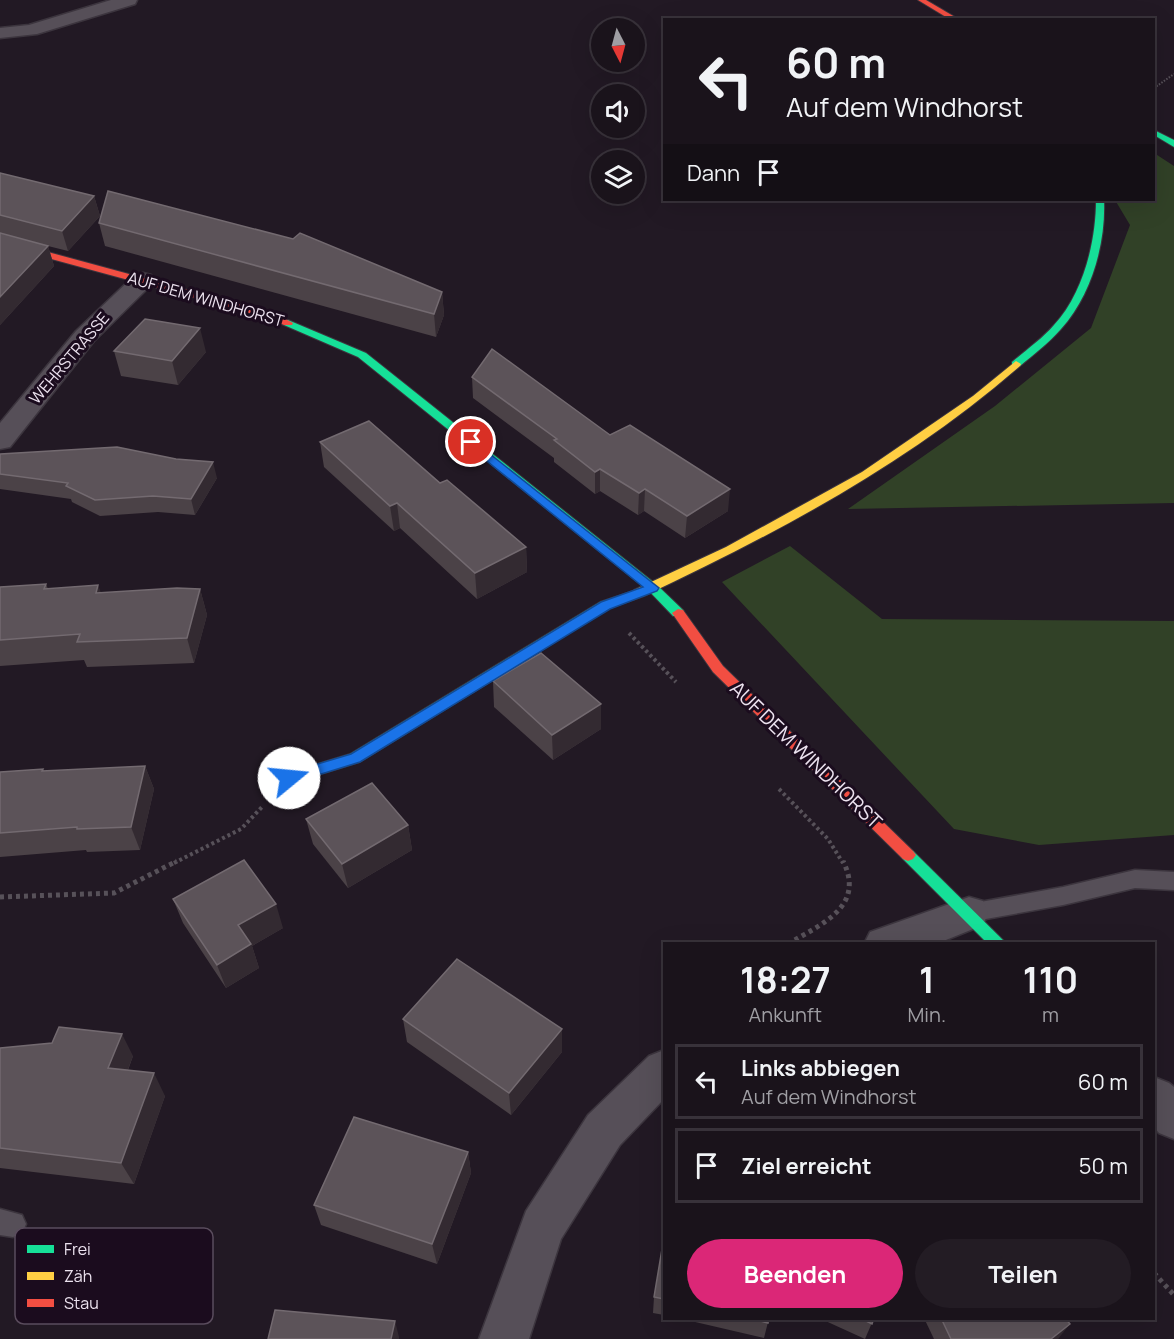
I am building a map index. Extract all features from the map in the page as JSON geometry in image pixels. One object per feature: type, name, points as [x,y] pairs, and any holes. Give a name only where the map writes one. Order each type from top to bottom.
[{"type":"main road","points":[[921,0],[962,15]]},
{"type":"main road","points":[[948,0],[962,15]]},
{"type":"main road","points":[[1155,133],[1174,144]]},
{"type":"main road","points":[[289,778],[355,758],[605,606],[653,588],[730,550],[866,475],[977,398],[1060,325],[1082,288],[1099,236],[1102,216],[1100,201]]},
{"type":"main road","name":"AUF DEM WINDHORST","points":[[0,242],[272,315],[362,355],[653,588],[675,609],[718,669],[997,942]]},
{"type":"street","points":[[0,33],[31,30],[129,0]]},
{"type":"street","name":"WEHRSTRASSE","points":[[0,441],[90,330],[117,301],[143,280]]},
{"type":"street","points":[[891,942],[969,913]]},
{"type":"street","points":[[504,1339],[542,1227],[604,1130],[663,1071]]},
{"type":"street","points":[[1155,1098],[1174,1118]]},
{"type":"lane","points":[[969,913],[1063,896],[1135,879],[1174,881]]},
{"type":"path","points":[[1155,88],[1174,74]]},
{"type":"path","points":[[642,646],[683,689]]},
{"type":"path","points":[[0,897],[114,893],[241,829],[289,778]]},
{"type":"path","points":[[774,784],[840,853],[850,875],[847,901],[826,920],[791,942]]},
{"type":"path","points":[[1155,1274],[1174,1295]]},
{"type":"green space","points":[[1155,154],[1174,166],[1174,503],[848,509],[995,406],[1091,328],[1130,225],[1116,201],[1155,201]]},
{"type":"green space","points":[[790,546],[882,619],[1174,621],[1174,835],[1039,845],[954,829],[722,582]]},
{"type":"building","points":[[0,173],[94,196],[62,231],[0,215]]},
{"type":"building","points":[[108,191],[293,239],[300,233],[442,292],[434,314],[99,223]]},
{"type":"building","points":[[0,233],[48,246],[0,297]]},
{"type":"building","points":[[145,319],[200,328],[172,361],[114,351]]},
{"type":"building","points":[[492,349],[610,435],[630,425],[730,489],[687,516],[645,489],[639,493],[600,469],[595,472],[554,440],[557,439],[472,377]]},
{"type":"building","points":[[369,421],[440,483],[447,480],[526,547],[475,573],[397,503],[390,506],[320,442]]},
{"type":"building","points":[[117,447],[176,459],[213,462],[191,499],[153,496],[95,500],[66,486],[68,483],[0,474],[0,454]]},
{"type":"building","points":[[46,584],[44,589],[98,585],[96,593],[177,588],[200,589],[187,638],[77,642],[80,634],[0,640],[0,587]]},
{"type":"building","points":[[541,653],[601,704],[552,735],[493,681]]},
{"type":"building","points":[[145,766],[131,827],[77,829],[77,827],[0,833],[0,772]]},
{"type":"building","points":[[372,783],[408,825],[342,864],[306,819]]},
{"type":"building","points":[[244,860],[276,904],[238,925],[251,944],[217,965],[173,899]]},
{"type":"building","points":[[457,959],[562,1029],[509,1093],[403,1019]]},
{"type":"building","points":[[59,1027],[122,1034],[108,1068],[154,1073],[121,1163],[0,1148],[0,1048],[52,1043]]},
{"type":"building","points":[[354,1117],[468,1152],[432,1244],[314,1205]]},
{"type":"building","points":[[663,1243],[663,1299],[654,1297]]},
{"type":"building","points":[[275,1310],[395,1321],[391,1339],[268,1339]]},
{"type":"building","points":[[942,1320],[1067,1320],[1070,1324],[1051,1339],[951,1339]]},
{"type":"traffic: fast","points":[[1155,133],[1174,144]]},
{"type":"traffic: fast","points":[[1016,364],[1058,327],[1076,301],[1095,248],[1099,231],[1100,201]]},
{"type":"traffic: fast","points":[[288,323],[362,355],[653,588],[678,613]]},
{"type":"traffic: fast","points":[[289,778],[355,758],[605,605],[639,593]]},
{"type":"traffic: fast","points":[[908,855],[997,942]]},
{"type":"traffic: slow","points":[[639,593],[730,550],[866,475],[977,398],[1016,364]]},
{"type":"traffic: jam","points":[[921,0],[953,18]]},
{"type":"traffic: jam","points":[[0,242],[272,316],[288,323]]},
{"type":"traffic: jam","points":[[678,613],[718,669],[908,855]]},
{"type":"route","points":[[289,778],[355,758],[605,606],[653,588],[471,442]]}]
